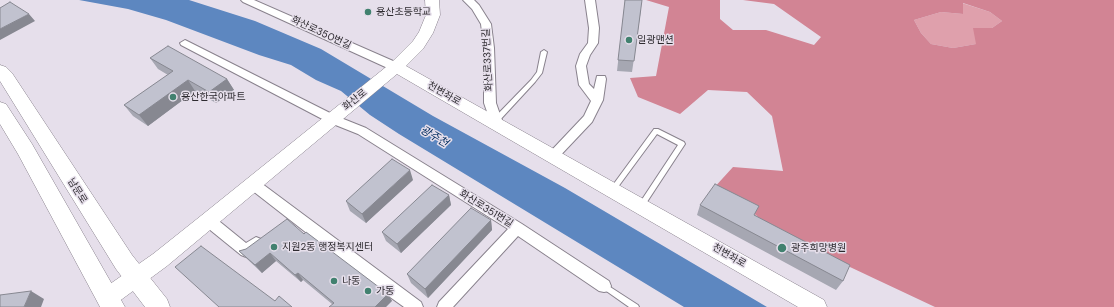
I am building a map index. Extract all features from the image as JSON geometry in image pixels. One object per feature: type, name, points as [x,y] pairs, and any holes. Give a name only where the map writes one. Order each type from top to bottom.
[{"type":"main road","name":"화산로","points":[[106,304],[135,277],[209,221],[391,71],[418,45],[426,33],[433,15],[432,0]]},
{"type":"main road","name":"천변좌로","points":[[391,71],[497,122],[553,156],[816,307]]},
{"type":"main road","name":"남문로","points":[[0,72],[6,77],[87,205],[135,277],[159,307]]},
{"type":"main road","points":[[0,109],[25,149],[106,304]]},
{"type":"street","name":"화산로350번길","points":[[246,0],[391,71]]},
{"type":"street","name":"화산로337번길","points":[[468,0],[476,7],[486,24],[489,48],[490,103],[497,122]]},
{"type":"street","points":[[590,0],[594,28],[593,43],[585,54],[581,66],[584,85],[597,100]]},
{"type":"street","name":"화산로351번길","points":[[185,43],[332,119],[362,131],[517,228],[604,286]]},
{"type":"street","points":[[553,156],[588,119],[597,100],[601,79]]},
{"type":"street","points":[[253,184],[380,282],[416,307]]},
{"type":"street","points":[[282,224],[295,216]]},
{"type":"street","points":[[209,221],[246,251],[264,237]]},
{"type":"street","points":[[444,307],[517,228]]},
{"type":"lane","points":[[497,122],[540,72],[544,52]]},
{"type":"lane","points":[[613,190],[656,131],[682,144],[641,206]]},
{"type":"lane","name":"화산로351번길","points":[[604,286],[634,307]]},
{"type":"shaded area","points":[[646,0],[720,0],[720,19],[733,30],[766,30],[814,45],[821,37],[774,4],[743,0],[1114,0],[1114,307],[935,307],[767,228],[756,215],[712,190],[733,167],[783,171],[772,116],[747,92],[708,90],[680,114],[638,97],[630,78],[656,76],[669,7]],"holes":[[[963,3],[990,12],[1002,21],[992,28],[973,28],[976,44],[953,48],[931,44],[921,33],[914,20],[941,12],[963,14]]]},
{"type":"shaded area","points":[[962,3],[990,12],[1002,21],[992,28],[976,44],[953,48],[931,44],[921,33],[914,20],[941,12],[963,14]]},
{"type":"water","name":"광주천","points":[[79,0],[189,0],[255,21],[321,49],[433,116],[565,188],[767,307],[684,307],[399,134],[370,115],[341,91],[316,80],[291,65],[259,55],[166,20],[128,9]]},
{"type":"building","name":"일광맨션","points":[[625,0],[642,0],[634,61],[618,60]]},
{"type":"building","points":[[10,2],[29,14],[0,29],[0,8]]},
{"type":"building","points":[[168,46],[227,79],[209,92],[188,80],[139,115],[124,105],[173,71],[150,58]]},
{"type":"building","points":[[392,159],[410,170],[362,214],[346,201]]},
{"type":"building","points":[[715,184],[759,206],[754,215],[850,265],[843,281],[700,205]]},
{"type":"building","points":[[432,185],[449,195],[397,244],[382,232]]},
{"type":"building","points":[[471,208],[491,220],[425,289],[407,274]]},
{"type":"building","points":[[287,219],[304,234],[306,232],[388,294],[375,307],[329,307],[334,303],[298,273],[295,275],[270,253],[255,265],[239,251],[246,249]]},
{"type":"building","points":[[201,246],[275,301],[279,296],[292,307],[219,307],[175,267]]},
{"type":"building","points":[[31,291],[24,307],[0,307],[0,295]]},
{"type":"place","name":"용산초등학교","points":[[368,12]]},
{"type":"place","name":"일광맨션","points":[[629,40]]},
{"type":"place","name":"용산한국아파트","points":[[173,97]]},
{"type":"place","name":"지원2동 행정복지센터","points":[[274,247]]},
{"type":"place","name":"광주희망병원","points":[[782,248]]},
{"type":"place","name":"나동","points":[[334,281]]},
{"type":"place","name":"가동","points":[[368,291]]}]
